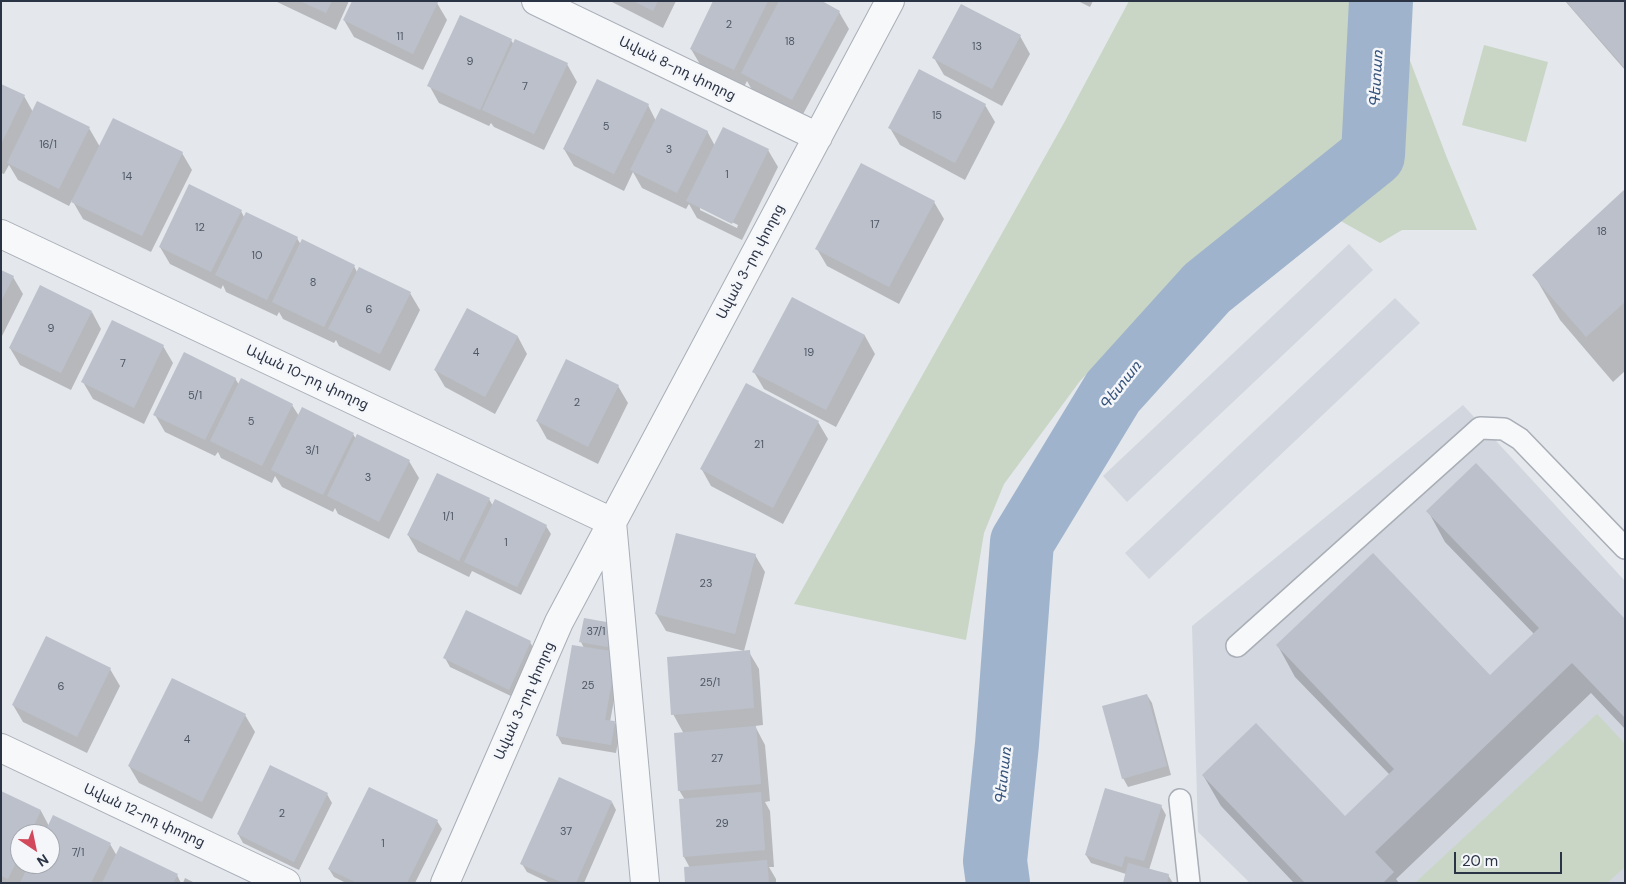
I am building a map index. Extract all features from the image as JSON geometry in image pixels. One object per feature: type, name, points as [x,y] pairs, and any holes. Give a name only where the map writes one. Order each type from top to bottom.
[{"type":"street","name":"Ավան 8-րդ փողոց","points":[[536,1],[818,136]]},
{"type":"street","name":"Ավան 3-րդ փողոց","points":[[445,883],[560,622],[890,1]]},
{"type":"street","name":"Ավան 10-րդ փողոց","points":[[1,234],[612,522]]},
{"type":"street","points":[[612,522],[645,883]]},
{"type":"street","name":"Ավան 12-րդ փողոց","points":[[1,748],[286,883]]},
{"type":"lane","points":[[1237,646],[1480,428],[1504,429],[1520,439],[1625,548]]},
{"type":"lane","points":[[1180,800],[1190,883]]},
{"type":"shaded area","points":[[1349,244],[1373,270],[1127,502],[1103,476]]},
{"type":"shaded area","points":[[1395,298],[1420,323],[1149,579],[1125,553]]},
{"type":"shaded area","points":[[1463,405],[1625,581],[1625,883],[1250,883],[1198,832],[1192,626]]},
{"type":"green space","points":[[1129,1],[1397,1],[1396,18],[1406,50],[1477,230],[1402,230],[1380,243],[1298,197],[1254,224],[1203,261],[1135,323],[1080,381],[1004,484],[984,533],[966,640],[794,604],[1065,121]]},
{"type":"green space","points":[[1484,45],[1548,62],[1526,142],[1462,125]]},
{"type":"green space","points":[[1597,714],[1625,744],[1625,867],[1607,883],[1415,883]]},
{"type":"building","points":[[300,1],[332,1],[326,13]]},
{"type":"building","points":[[352,1],[438,2],[413,54],[343,20]]},
{"type":"building","points":[[633,1],[658,1],[653,11]]},
{"type":"building","points":[[713,1],[768,1],[734,70],[690,49]]},
{"type":"building","points":[[779,1],[822,1],[840,11],[792,100],[741,73]]},
{"type":"building","points":[[1566,1],[1625,1],[1625,68]]},
{"type":"building","points":[[961,4],[1021,35],[992,89],[932,58]]},
{"type":"building","points":[[460,15],[512,39],[480,110],[427,86]]},
{"type":"building","points":[[515,39],[568,63],[534,134],[482,110]]},
{"type":"building","points":[[919,69],[986,104],[955,163],[888,128]]},
{"type":"building","points":[[597,79],[649,104],[614,174],[563,149]]},
{"type":"building","points":[[1,84],[25,95],[1,144]]},
{"type":"building","points":[[37,101],[90,127],[59,189],[7,163]]},
{"type":"building","points":[[661,108],[708,131],[677,193],[630,170]]},
{"type":"building","points":[[113,118],[183,152],[142,236],[71,202]]},
{"type":"building","points":[[723,127],[769,149],[732,224],[686,201]]},
{"type":"building","points":[[861,163],[935,201],[889,287],[815,249]]},
{"type":"building","points":[[189,184],[242,210],[211,272],[159,247]]},
{"type":"building","points":[[1625,189],[1625,302],[1586,337],[1532,275]]},
{"type":"building","points":[[246,212],[298,237],[267,300],[215,275]]},
{"type":"building","points":[[302,239],[355,265],[324,327],[272,302]]},
{"type":"building","points":[[359,267],[411,292],[380,354],[328,329]]},
{"type":"building","points":[[1,270],[14,276],[1,301]]},
{"type":"building","points":[[40,285],[92,311],[61,373],[9,348]]},
{"type":"building","points":[[792,297],[865,335],[826,410],[752,372]]},
{"type":"building","points":[[467,308],[518,336],[485,397],[434,370]]},
{"type":"building","points":[[112,320],[164,345],[134,408],[81,382]]},
{"type":"building","points":[[184,352],[236,378],[205,440],[153,415]]},
{"type":"building","points":[[566,359],[619,385],[588,447],[536,421]]},
{"type":"building","points":[[241,378],[293,404],[262,466],[210,441]]},
{"type":"building","points":[[746,383],[819,421],[773,508],[700,469]]},
{"type":"building","points":[[302,407],[354,433],[323,495],[271,470]]},
{"type":"building","points":[[357,434],[410,460],[379,522],[327,496]]},
{"type":"building","points":[[1476,463],[1625,619],[1625,718],[1572,663],[1375,852],[1394,872],[1383,883],[1305,883],[1202,775],[1256,723],[1345,816],[1394,769],[1276,645],[1373,553],[1490,675],[1539,628],[1426,511]]},
{"type":"building","points":[[437,473],[490,498],[459,561],[407,535]]},
{"type":"building","points":[[495,499],[547,525],[517,587],[464,562]]},
{"type":"building","points":[[676,533],[756,554],[735,634],[655,614]]},
{"type":"building","points":[[466,610],[531,641],[509,690],[443,658]]},
{"type":"building","points":[[584,618],[612,623],[608,647],[579,642]]},
{"type":"building","points":[[46,636],[111,668],[77,737],[12,705]]},
{"type":"building","points":[[572,645],[617,652],[605,720],[615,721],[611,745],[556,736]]},
{"type":"building","points":[[750,650],[754,708],[671,715],[667,657]]},
{"type":"building","points":[[172,678],[246,714],[202,802],[128,766]]},
{"type":"building","points":[[1147,694],[1167,766],[1122,779],[1102,706]]},
{"type":"building","points":[[756,726],[761,784],[678,791],[674,733]]},
{"type":"building","points":[[270,765],[328,793],[294,862],[237,834]]},
{"type":"building","points":[[559,777],[612,801],[576,883],[563,883],[520,864]]},
{"type":"building","points":[[369,787],[438,820],[407,883],[357,883],[328,869]]},
{"type":"building","points":[[1105,788],[1162,805],[1144,861],[1125,856],[1122,867],[1085,855]]},
{"type":"building","points":[[1,791],[41,810],[35,824],[10,824],[10,874],[8,879],[1,876]]},
{"type":"building","points":[[761,792],[765,850],[683,857],[679,799]]},
{"type":"building","points":[[53,815],[111,843],[91,883],[20,883],[24,874],[60,874],[60,824],[49,824]]},
{"type":"building","points":[[120,846],[178,874],[173,883],[102,883]]},
{"type":"building","points":[[767,860],[769,883],[685,883],[684,867]]},
{"type":"building","points":[[1128,863],[1169,874],[1167,883],[1123,883]]},
{"type":"waterway","name":"Գետառ","points":[[998,883],[995,861],[1007,744],[1022,542],[1113,392],[1207,288],[1373,155],[1381,1]]}]
